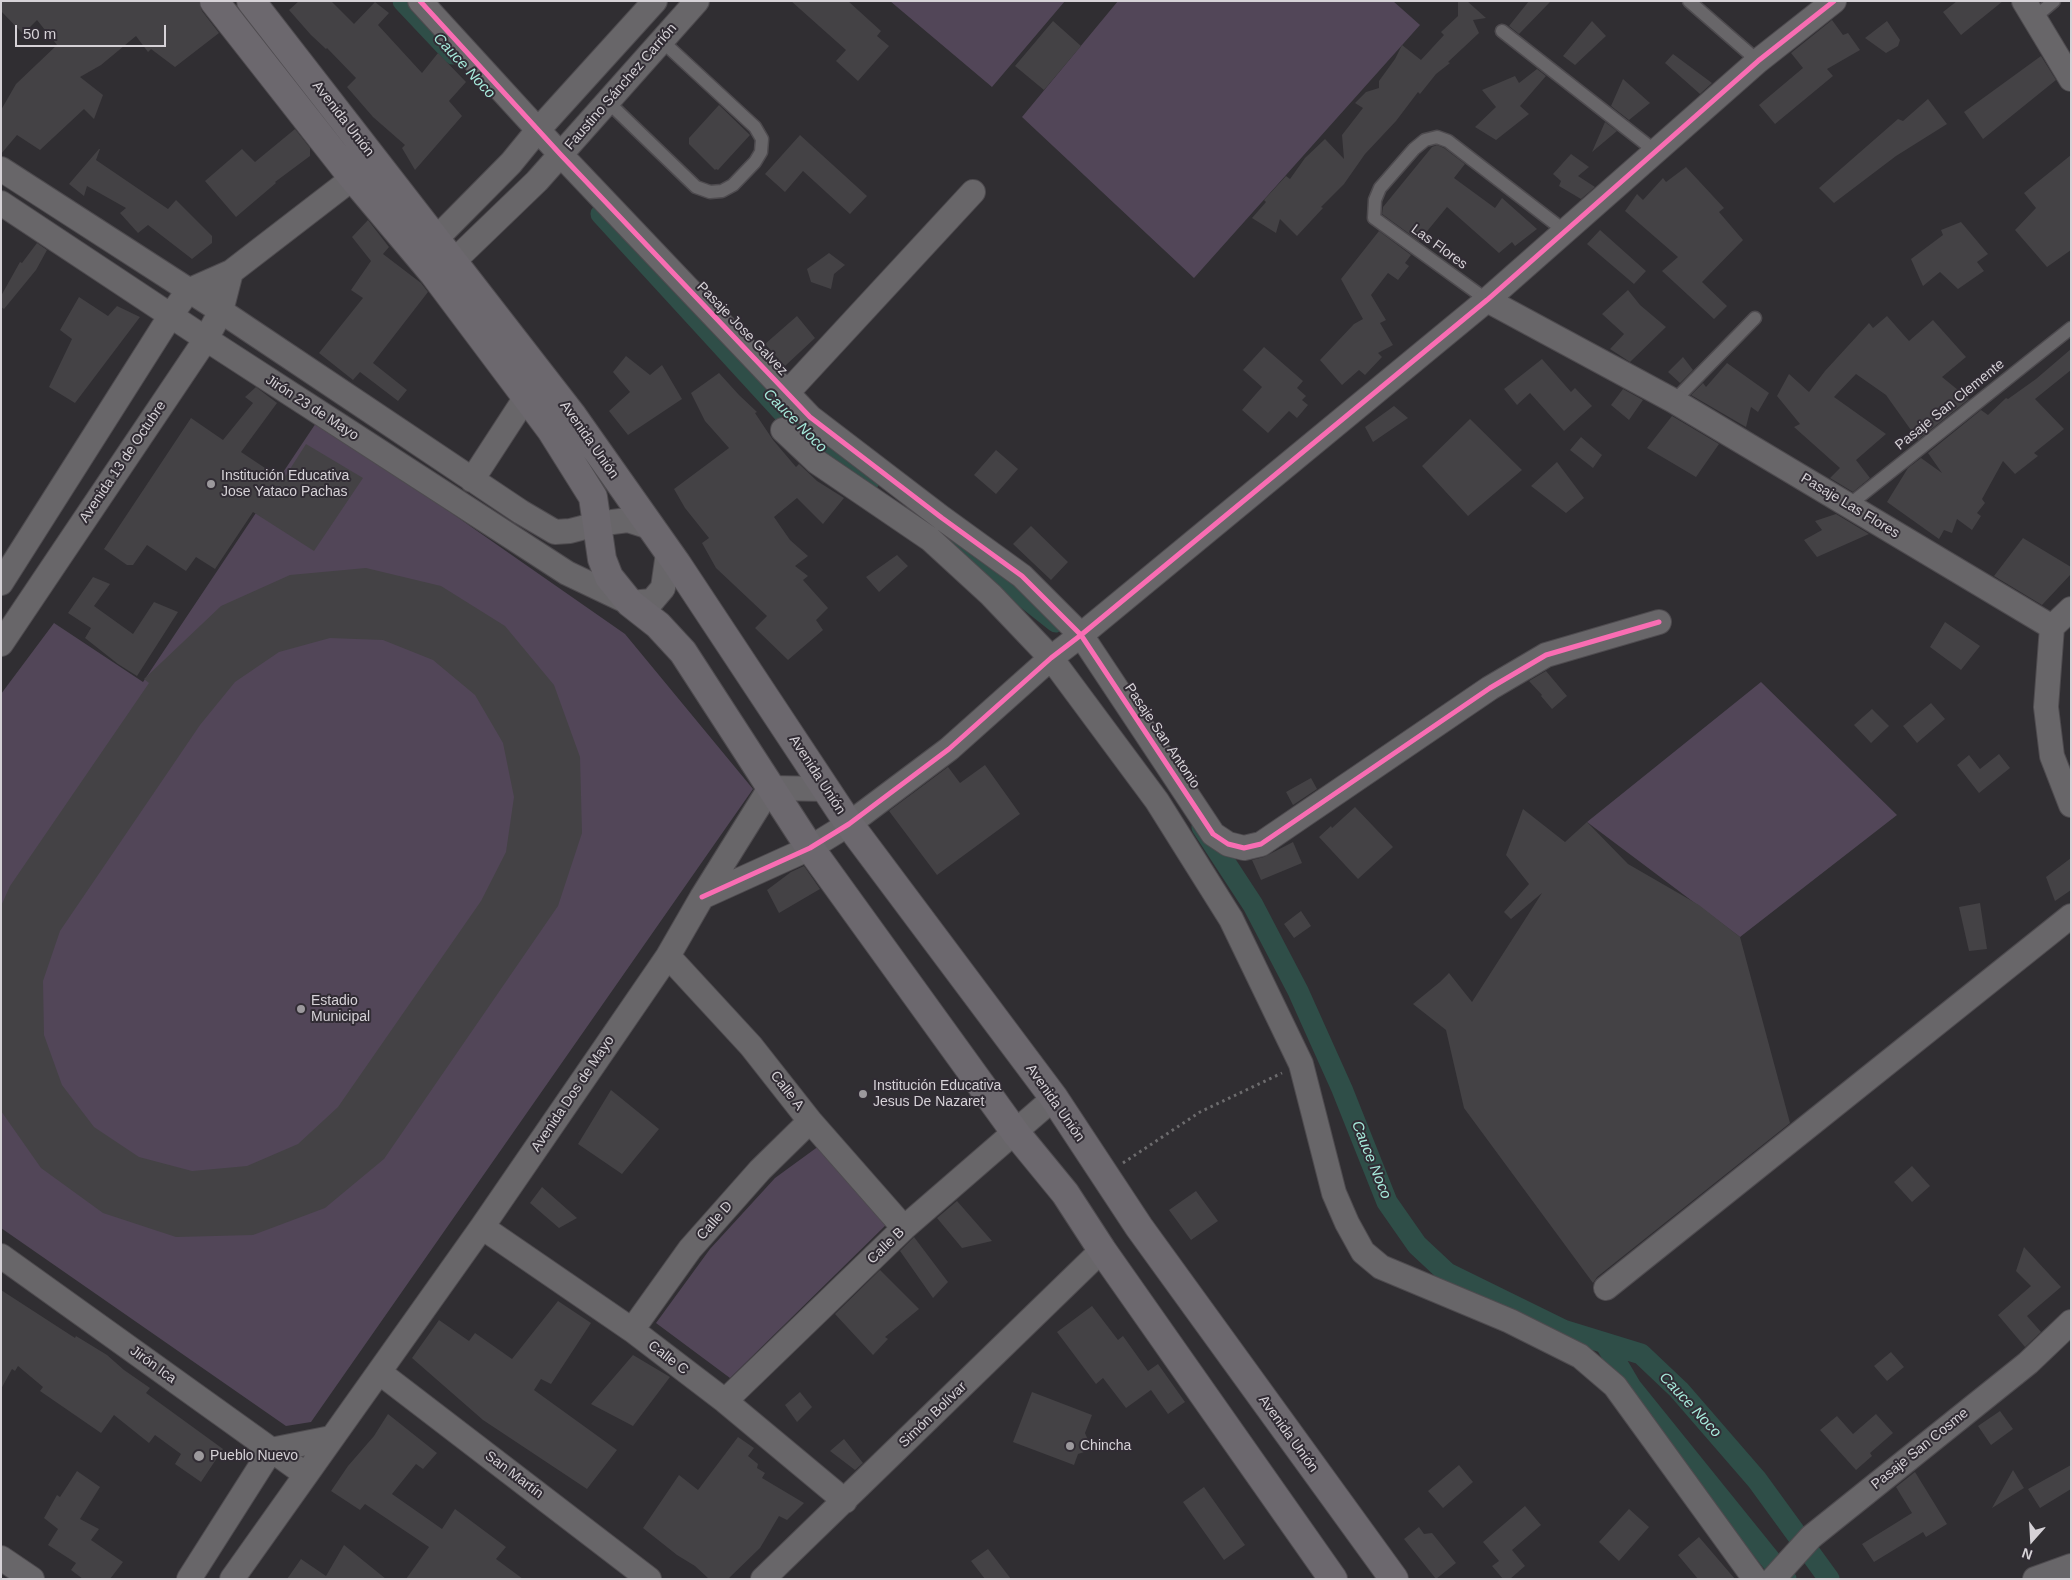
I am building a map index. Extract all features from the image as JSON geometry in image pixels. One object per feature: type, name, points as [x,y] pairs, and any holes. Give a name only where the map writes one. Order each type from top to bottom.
[{"type":"main road","name":"Avenida Unión","points":[[214,1],[353,178],[436,258],[572,415],[668,553],[849,824],[1054,1098],[1139,1227],[1394,1579]]},
{"type":"main road","name":"Avenida Unión","points":[[251,1],[436,258],[526,397],[551,430],[593,497],[602,559],[609,577],[630,602],[658,625],[683,652],[810,848],[1015,1132],[1065,1193],[1102,1250],[1333,1579]]},
{"type":"street","name":"Pasaje Jose Galvez","points":[[420,1],[561,155],[810,417],[942,518],[1022,576],[1081,635]]},
{"type":"street","points":[[436,258],[538,130],[655,1]]},
{"type":"street","name":"Faustino Sánchez Carrión","points":[[436,258],[537,181],[697,1]]},
{"type":"street","points":[[702,897],[810,848],[849,824],[949,749],[1051,658],[1487,300],[1758,61],[1834,1]]},
{"type":"street","points":[[2029,10],[2071,79]]},
{"type":"street","name":"Jirón 23 de Mayo","points":[[1,169],[221,311],[472,480],[555,532],[570,531],[597,524]]},
{"type":"street","points":[[1,583],[188,291],[231,272],[353,178]]},
{"type":"street","points":[[787,393],[973,192]]},
{"type":"street","name":"Jirón 23 de Mayo","points":[[1,203],[567,573],[630,602]]},
{"type":"street","name":"Avenida 13 de Octubre","points":[[3,639],[206,338],[221,311],[231,272]]},
{"type":"street","name":"Pasaje Las Flores","points":[[1487,300],[1674,401],[2052,627]]},
{"type":"street","points":[[472,480],[526,397]]},
{"type":"street","points":[[783,430],[817,462],[930,539],[991,595],[1051,658],[1157,801],[1231,919],[1301,1064],[1334,1193],[1347,1223],[1363,1252],[1381,1267],[1510,1321],[1580,1356],[1615,1386],[1692,1494],[1768,1577]]},
{"type":"street","points":[[597,524],[628,520],[650,527]]},
{"type":"street","points":[[630,602],[652,601],[663,588],[668,553]]},
{"type":"street","points":[[2071,609],[2052,627],[2046,707],[2052,756],[2071,805]]},
{"type":"street","name":"Pasaje San Antonio","points":[[1081,635],[1213,834],[1228,844],[1244,848],[1261,844],[1490,688],[1546,654],[1659,622]]},
{"type":"street","points":[[770,788],[826,789]]},
{"type":"street","name":"Avenida Dos de Mayo","points":[[232,1579],[330,1438],[482,1228],[668,956],[702,897],[770,788]]},
{"type":"street","points":[[1606,1288],[2071,916]]},
{"type":"street","name":"Calle A","points":[[668,956],[751,1046],[810,1121],[904,1228]]},
{"type":"street","name":"Calle B","points":[[725,1401],[904,1228],[1054,1098]]},
{"type":"street","name":"Calle D","points":[[632,1330],[690,1249],[760,1170],[810,1121]]},
{"type":"street","name":"Calle C","points":[[482,1228],[632,1330],[725,1401],[845,1501]]},
{"type":"street","name":"Simón Bolívar","points":[[764,1579],[1102,1250]]},
{"type":"street","name":"Jirón Ica","points":[[1,1256],[305,1474]]},
{"type":"street","name":"Pasaje San Cosme","points":[[1768,1577],[1811,1537],[2028,1362],[2071,1322]]},
{"type":"street","name":"San Martín","points":[[379,1372],[649,1579]]},
{"type":"street","points":[[189,1579],[272,1450],[330,1438]]},
{"type":"street","points":[[1,1558],[32,1579]]},
{"type":"street","points":[[2035,1579],[2071,1566]]},
{"type":"lane","points":[[1689,1],[1758,61]]},
{"type":"lane","points":[[2029,10],[2054,1]]},
{"type":"lane","points":[[1502,31],[1655,152]]},
{"type":"lane","points":[[608,102],[696,187],[710,192],[722,191],[733,186],[755,162],[761,152],[762,139],[755,127],[662,40]]},
{"type":"lane","name":"Las Flores","points":[[1487,300],[1374,218],[1375,200],[1380,188],[1414,149],[1425,140],[1437,137],[1448,141],[1566,232]]},
{"type":"lane","points":[[1674,401],[1755,318]]},
{"type":"lane","name":"Pasaje San Clemente","points":[[1849,505],[2071,328]]},
{"type":"path","points":[[1104,1176],[1200,1112],[1301,1064]]},
{"type":"shaded area","points":[[890,1],[1065,1],[992,87]]},
{"type":"shaded area","points":[[1118,1],[1393,1],[1420,25],[1194,278],[1022,117]]},
{"type":"shaded area","name":"Estadio Municipal","points":[[318,420],[625,634],[753,789],[311,1422],[286,1426],[1,1228],[1,694],[54,623],[143,682]]},
{"type":"shaded area","points":[[1761,682],[1897,815],[1740,937],[1587,822]]},
{"type":"shaded area","points":[[823,1143],[890,1221],[730,1378],[656,1323],[710,1249],[775,1178]]},
{"type":"building","points":[[1,1],[199,1],[202,11],[219,33],[175,67],[151,49],[148,52],[136,36],[101,65],[80,77],[103,95],[94,119],[84,109],[40,150],[17,135],[1,154],[1,110],[16,84],[57,45],[37,20],[23,34],[1,11]]},
{"type":"building","points":[[299,1],[331,1],[354,24],[375,2],[389,13],[378,25],[422,73],[438,53],[466,82],[449,101],[462,116],[415,170],[402,148],[405,145],[373,117],[347,87],[356,78],[327,48],[311,35],[289,10]]},
{"type":"building","points":[[791,1],[848,1],[881,31],[877,36],[889,46],[858,81],[836,61],[846,50]]},
{"type":"building","points":[[1458,1],[1467,1],[1486,18],[1473,20],[1479,33],[1448,62],[1450,63],[1436,74],[1420,94],[1418,92],[1396,121],[1365,154],[1344,184],[1321,207],[1323,208],[1297,236],[1280,219],[1276,233],[1252,218],[1266,202],[1264,200],[1286,176],[1290,179],[1305,158],[1325,139],[1344,159],[1342,135],[1363,108],[1355,103],[1366,92],[1379,88],[1379,81],[1395,59],[1402,45],[1421,60],[1444,35],[1441,32],[1458,16]]},
{"type":"building","points":[[1529,1],[1551,1],[1519,34],[1509,26]]},
{"type":"building","points":[[1957,1],[2003,1],[1961,35],[1943,12]]},
{"type":"building","points":[[1832,20],[1843,35],[1848,33],[1860,50],[1827,69],[1833,76],[1775,124],[1759,105],[1803,68],[1791,53]]},
{"type":"building","points":[[1053,21],[1081,46],[1044,90],[1015,66]]},
{"type":"building","points":[[1592,21],[1606,36],[1575,65],[1563,56]]},
{"type":"building","points":[[1887,21],[1900,40],[1898,46],[1886,53],[1865,38]]},
{"type":"building","points":[[1673,54],[1712,83],[1700,94],[1665,63]]},
{"type":"building","points":[[2041,56],[2056,80],[1983,139],[1964,112]]},
{"type":"building","points":[[1537,69],[1546,76],[1520,106],[1529,114],[1496,140],[1475,127],[1496,107],[1482,90],[1515,76],[1519,83]]},
{"type":"building","points":[[1623,79],[1650,103],[1629,120],[1611,106]]},
{"type":"building","points":[[1928,99],[1947,124],[1896,156],[1834,203],[1819,188],[1898,119],[1903,121]]},
{"type":"building","points":[[719,105],[750,135],[718,170],[715,170],[689,144],[689,138]]},
{"type":"building","points":[[1605,122],[1617,131],[1592,152]]},
{"type":"building","points":[[295,129],[310,148],[310,156],[275,182],[236,217],[205,181],[242,149],[255,162]]},
{"type":"building","points":[[800,135],[867,196],[850,214],[803,171],[785,192],[765,174]]},
{"type":"building","points":[[1437,145],[1465,164],[1454,178],[1495,208],[1502,198],[1537,229],[1515,246],[1512,242],[1499,253],[1447,207],[1419,241],[1382,214],[1383,207],[1432,147]]},
{"type":"building","points":[[99,149],[96,160],[168,209],[176,200],[212,236],[212,243],[192,259],[148,225],[138,233],[120,213],[126,208],[87,186],[84,196],[69,184]]},
{"type":"building","points":[[1571,154],[1589,167],[1578,176],[1595,187],[1581,199],[1559,186],[1561,181],[1553,174]]},
{"type":"building","points":[[2071,155],[2071,250],[2047,267],[2015,230],[2036,208],[2024,193]]},
{"type":"building","points":[[1686,167],[1724,208],[1719,212],[1743,240],[1702,282],[1727,306],[1714,319],[1662,271],[1678,257],[1625,211],[1637,194],[1643,200],[1663,178],[1666,182]]},
{"type":"building","points":[[368,220],[389,247],[383,254],[421,283],[428,292],[373,363],[407,390],[398,401],[360,372],[353,380],[319,353],[363,298],[351,290],[371,261],[352,237]]},
{"type":"building","points":[[1961,222],[1988,254],[1977,262],[1984,271],[1958,289],[1940,272],[1923,286],[1911,259],[1943,235],[1941,230]]},
{"type":"building","points":[[1600,230],[1646,271],[1634,284],[1587,244]]},
{"type":"building","points":[[1379,231],[1411,255],[1405,263],[1409,266],[1398,280],[1388,273],[1371,295],[1386,320],[1380,323],[1393,345],[1378,353],[1382,357],[1365,375],[1359,370],[1342,385],[1320,360],[1354,324],[1363,319],[1341,279]]},
{"type":"building","points":[[37,243],[47,250],[36,270],[4,309],[1,307],[1,296],[20,262],[22,263]]},
{"type":"building","points":[[829,253],[845,265],[834,274],[831,289],[811,282],[807,269]]},
{"type":"building","points":[[1628,290],[1640,305],[1666,327],[1630,362],[1610,349],[1624,334],[1602,314]]},
{"type":"building","points":[[79,297],[108,316],[117,306],[140,317],[75,403],[49,387],[72,339],[60,330]]},
{"type":"building","points":[[797,316],[815,338],[785,366],[765,344]]},
{"type":"building","points":[[1887,316],[1909,341],[1933,320],[1966,357],[1942,377],[1969,399],[1918,440],[1886,395],[1856,374],[1834,397],[1886,434],[1856,460],[1870,478],[1853,492],[1830,478],[1840,468],[1794,427],[1800,424],[1777,396],[1789,374],[1809,392],[1825,371],[1869,323],[1873,328]]},
{"type":"building","points":[[1264,347],[1303,381],[1297,388],[1306,396],[1302,400],[1308,405],[1297,418],[1289,411],[1268,433],[1242,410],[1262,387],[1243,370]]},
{"type":"building","points":[[2071,349],[2071,370],[2035,399],[2064,429],[2034,453],[2038,456],[2015,474],[2003,461],[1982,499],[1985,503],[1977,513],[1981,516],[1972,530],[1957,519],[1952,533],[1944,530],[1939,539],[1887,502],[1908,468],[1921,458],[1942,473],[1928,453],[1981,410],[1988,415],[2006,398],[2008,399],[2036,379]]},
{"type":"building","points":[[626,356],[650,375],[662,365],[682,399],[628,435],[609,411],[630,392],[613,372]]},
{"type":"building","points":[[1683,357],[1693,370],[1680,383],[1668,372]]},
{"type":"building","points":[[1542,359],[1571,392],[1575,388],[1592,406],[1564,431],[1530,393],[1517,405],[1504,389]]},
{"type":"building","points":[[1727,363],[1769,393],[1758,412],[1751,407],[1746,427],[1691,395],[1703,383],[1706,387]]},
{"type":"building","points":[[719,373],[757,412],[755,413],[773,440],[796,467],[799,464],[817,481],[844,498],[823,524],[797,498],[774,517],[790,540],[808,556],[795,566],[808,576],[803,580],[828,608],[816,620],[823,630],[788,660],[755,628],[767,616],[716,568],[702,543],[709,538],[685,508],[674,489],[729,448],[705,421],[691,393]]},
{"type":"building","points":[[256,387],[277,403],[241,452],[283,480],[306,444],[363,478],[314,551],[253,512],[215,569],[196,557],[186,571],[147,545],[133,565],[127,565],[104,549],[191,418],[223,440],[253,403],[245,397]]},
{"type":"building","points":[[1623,389],[1643,400],[1629,420],[1611,405]]},
{"type":"building","points":[[1394,406],[1408,418],[1373,442],[1365,427]]},
{"type":"building","points":[[1672,416],[1719,444],[1696,477],[1647,448]]},
{"type":"building","points":[[1470,419],[1522,470],[1468,516],[1422,466]]},
{"type":"building","points":[[1581,437],[1602,455],[1593,468],[1570,450]]},
{"type":"building","points":[[996,450],[1018,469],[996,494],[974,475]]},
{"type":"building","points":[[1557,462],[1584,498],[1566,513],[1531,486]]},
{"type":"building","points":[[1836,514],[1869,534],[1817,557],[1804,540],[1822,530],[1815,521]]},
{"type":"building","points":[[1031,526],[1068,562],[1051,580],[1013,544]]},
{"type":"building","points":[[2023,538],[2071,567],[2071,574],[2042,605],[1994,576]]},
{"type":"building","points":[[897,555],[908,566],[879,592],[866,577]]},
{"type":"building","points":[[366,568],[441,586],[505,626],[554,685],[580,757],[582,833],[558,906],[384,1159],[325,1208],[253,1235],[176,1237],[103,1213],[41,1168],[1,1111],[1,906],[10,886],[149,683],[144,679],[221,606],[290,575]],"holes":[[[330,638],[383,640],[433,660],[475,695],[503,743],[514,797],[506,852],[481,901],[338,1107],[298,1144],[247,1166],[192,1171],[139,1157],[94,1127],[62,1085],[44,1035],[43,981],[60,931],[200,725],[235,682],[279,652]]]},
{"type":"building","points":[[93,577],[110,584],[94,606],[133,634],[154,602],[178,612],[137,676],[118,664],[85,638],[91,628],[68,613]]},
{"type":"building","points":[[1945,622],[1980,646],[1961,670],[1930,647]]},
{"type":"building","points":[[1546,671],[1567,696],[1552,709],[1529,681]]},
{"type":"building","points":[[1931,703],[1945,719],[1917,743],[1903,726]]},
{"type":"building","points":[[1872,709],[1889,726],[1871,743],[1854,725]]},
{"type":"building","points":[[1999,754],[2010,768],[1979,793],[1957,765],[1969,755],[1980,769]]},
{"type":"building","points":[[985,765],[1020,814],[937,875],[889,811],[948,767],[960,783]]},
{"type":"building","points":[[1311,778],[1317,789],[1293,805],[1286,792]]},
{"type":"building","points":[[1355,807],[1393,847],[1358,879],[1319,837]]},
{"type":"building","points":[[1523,809],[1565,842],[1587,822],[1628,864],[1699,905],[1740,937],[1790,1123],[1597,1277],[1593,1283],[1464,1108],[1446,1030],[1413,1004],[1449,973],[1472,1002],[1542,893],[1511,919],[1504,912],[1529,884],[1506,855]]},
{"type":"building","points":[[1293,842],[1302,863],[1261,880],[1252,860],[1264,857]]},
{"type":"building","points":[[2071,858],[2071,890],[2055,901],[2046,877]]},
{"type":"building","points":[[804,866],[820,889],[779,913],[767,890],[791,872]]},
{"type":"building","points":[[1980,903],[1987,949],[1969,951],[1959,907]]},
{"type":"building","points":[[1301,911],[1311,926],[1294,938],[1284,924]]},
{"type":"building","points":[[611,1090],[659,1129],[622,1174],[578,1144]]},
{"type":"building","points":[[1912,1166],[1930,1186],[1912,1202],[1894,1182]]},
{"type":"building","points":[[542,1187],[577,1218],[559,1228],[530,1203]]},
{"type":"building","points":[[1196,1191],[1218,1221],[1191,1240],[1169,1210]]},
{"type":"building","points":[[957,1201],[992,1241],[962,1248],[937,1218]]},
{"type":"building","points":[[914,1237],[948,1282],[933,1298],[900,1251]]},
{"type":"building","points":[[2024,1247],[2061,1287],[2027,1316],[2041,1332],[2025,1347],[1998,1315],[2031,1286],[2016,1271]]},
{"type":"building","points":[[880,1270],[919,1309],[885,1337],[888,1339],[873,1355],[835,1314]]},
{"type":"building","points":[[1,1290],[75,1338],[76,1336],[107,1355],[124,1370],[150,1388],[146,1393],[223,1449],[201,1482],[175,1464],[181,1454],[155,1435],[149,1443],[114,1415],[101,1433],[40,1391],[43,1387],[18,1366],[15,1371],[12,1369],[1,1389]]},
{"type":"building","points":[[558,1301],[591,1323],[551,1384],[541,1379],[534,1390],[617,1450],[587,1489],[483,1420],[412,1358],[439,1320],[469,1341],[475,1333],[512,1359]]},
{"type":"building","points":[[1092,1306],[1118,1340],[1123,1336],[1148,1371],[1158,1364],[1185,1402],[1168,1414],[1151,1390],[1126,1408],[1103,1378],[1096,1384],[1057,1332]]},
{"type":"building","points":[[1891,1352],[1904,1367],[1887,1381],[1874,1366]]},
{"type":"building","points":[[633,1355],[670,1377],[633,1426],[591,1404]]},
{"type":"building","points":[[800,1392],[812,1407],[797,1422],[785,1405]]},
{"type":"building","points":[[1032,1392],[1092,1415],[1085,1433],[1088,1440],[1084,1452],[1078,1454],[1074,1465],[1013,1442]]},
{"type":"building","points":[[2000,1411],[2013,1429],[1991,1445],[1978,1426]]},
{"type":"building","points":[[388,1414],[437,1453],[423,1469],[416,1464],[392,1494],[442,1529],[455,1509],[506,1547],[496,1559],[523,1579],[406,1579],[429,1547],[365,1504],[360,1510],[331,1491],[348,1466],[374,1436]]},
{"type":"building","points":[[1876,1414],[1893,1433],[1870,1453],[1872,1456],[1856,1470],[1820,1430],[1837,1416],[1853,1434]]},
{"type":"building","points":[[738,1437],[754,1448],[748,1456],[758,1464],[757,1468],[765,1473],[762,1478],[804,1503],[787,1520],[779,1516],[760,1548],[728,1579],[709,1579],[695,1566],[677,1555],[643,1528],[679,1475],[698,1490]]},
{"type":"building","points":[[844,1439],[863,1463],[855,1470],[830,1451]]},
{"type":"building","points":[[1459,1465],[1473,1482],[1443,1508],[1428,1491]]},
{"type":"building","points":[[2071,1465],[2071,1489],[2040,1508],[2028,1489]]},
{"type":"building","points":[[2013,1470],[2024,1488],[1992,1508]]},
{"type":"building","points":[[77,1471],[100,1487],[80,1519],[99,1529],[91,1540],[123,1562],[110,1579],[83,1579],[71,1570],[76,1563],[48,1545],[58,1529],[44,1518],[57,1495],[60,1497]]},
{"type":"building","points":[[1915,1472],[1947,1524],[1926,1537],[1923,1532],[1874,1562],[1862,1544],[1912,1513],[1896,1487]]},
{"type":"building","points":[[1204,1487],[1245,1545],[1224,1560],[1183,1502]]},
{"type":"building","points":[[1525,1506],[1541,1525],[1512,1550],[1525,1566],[1510,1579],[1503,1579],[1492,1566],[1499,1561],[1483,1542]]},
{"type":"building","points":[[1629,1509],[1649,1527],[1619,1561],[1599,1542]]},
{"type":"building","points":[[1419,1527],[1424,1534],[1432,1533],[1456,1563],[1436,1579],[1404,1539]]},
{"type":"building","points":[[1699,1537],[1735,1579],[1698,1579],[1678,1555]]},
{"type":"building","points":[[344,1545],[386,1579],[287,1579],[301,1559],[326,1576]]},
{"type":"building","points":[[988,1549],[1011,1579],[985,1579],[971,1561]]},
{"type":"waterway","name":"Cauce Noco","points":[[403,1],[453,54]]},
{"type":"waterway","name":"Cauce Noco","points":[[601,214],[799,430],[827,454],[868,483]]},
{"type":"waterway","name":"Cauce Noco","points":[[921,520],[970,554],[1056,622]]},
{"type":"waterway","name":"Cauce Noco","points":[[1202,827],[1253,905],[1298,991],[1342,1089],[1387,1202],[1417,1245],[1447,1273],[1563,1330],[1641,1354],[1679,1390],[1757,1480],[1829,1579]]},
{"type":"waterway","points":[[1605,1343],[1631,1387],[1786,1579]]},
{"type":"cycle path","points":[[420,1],[561,155],[810,417],[942,518],[1022,576],[1081,635],[1213,834],[1228,844],[1244,848],[1261,844],[1490,688],[1546,655],[1659,622]]},
{"type":"cycle path","points":[[702,897],[810,848],[849,824],[949,749],[1051,658],[1487,300],[1758,61],[1834,1]]},
{"type":"place","name":"Institución Educativa Jose Yataco Pachas","points":[[211,484]]},
{"type":"place","name":"Estadio Municipal","points":[[301,1009]]},
{"type":"place","name":"Institución Educativa Jesus De Nazaret","points":[[863,1094]]},
{"type":"place","name":"Chincha","points":[[1070,1446]]},
{"type":"place","name":"Pueblo Nuevo","points":[[199,1456]]}]
